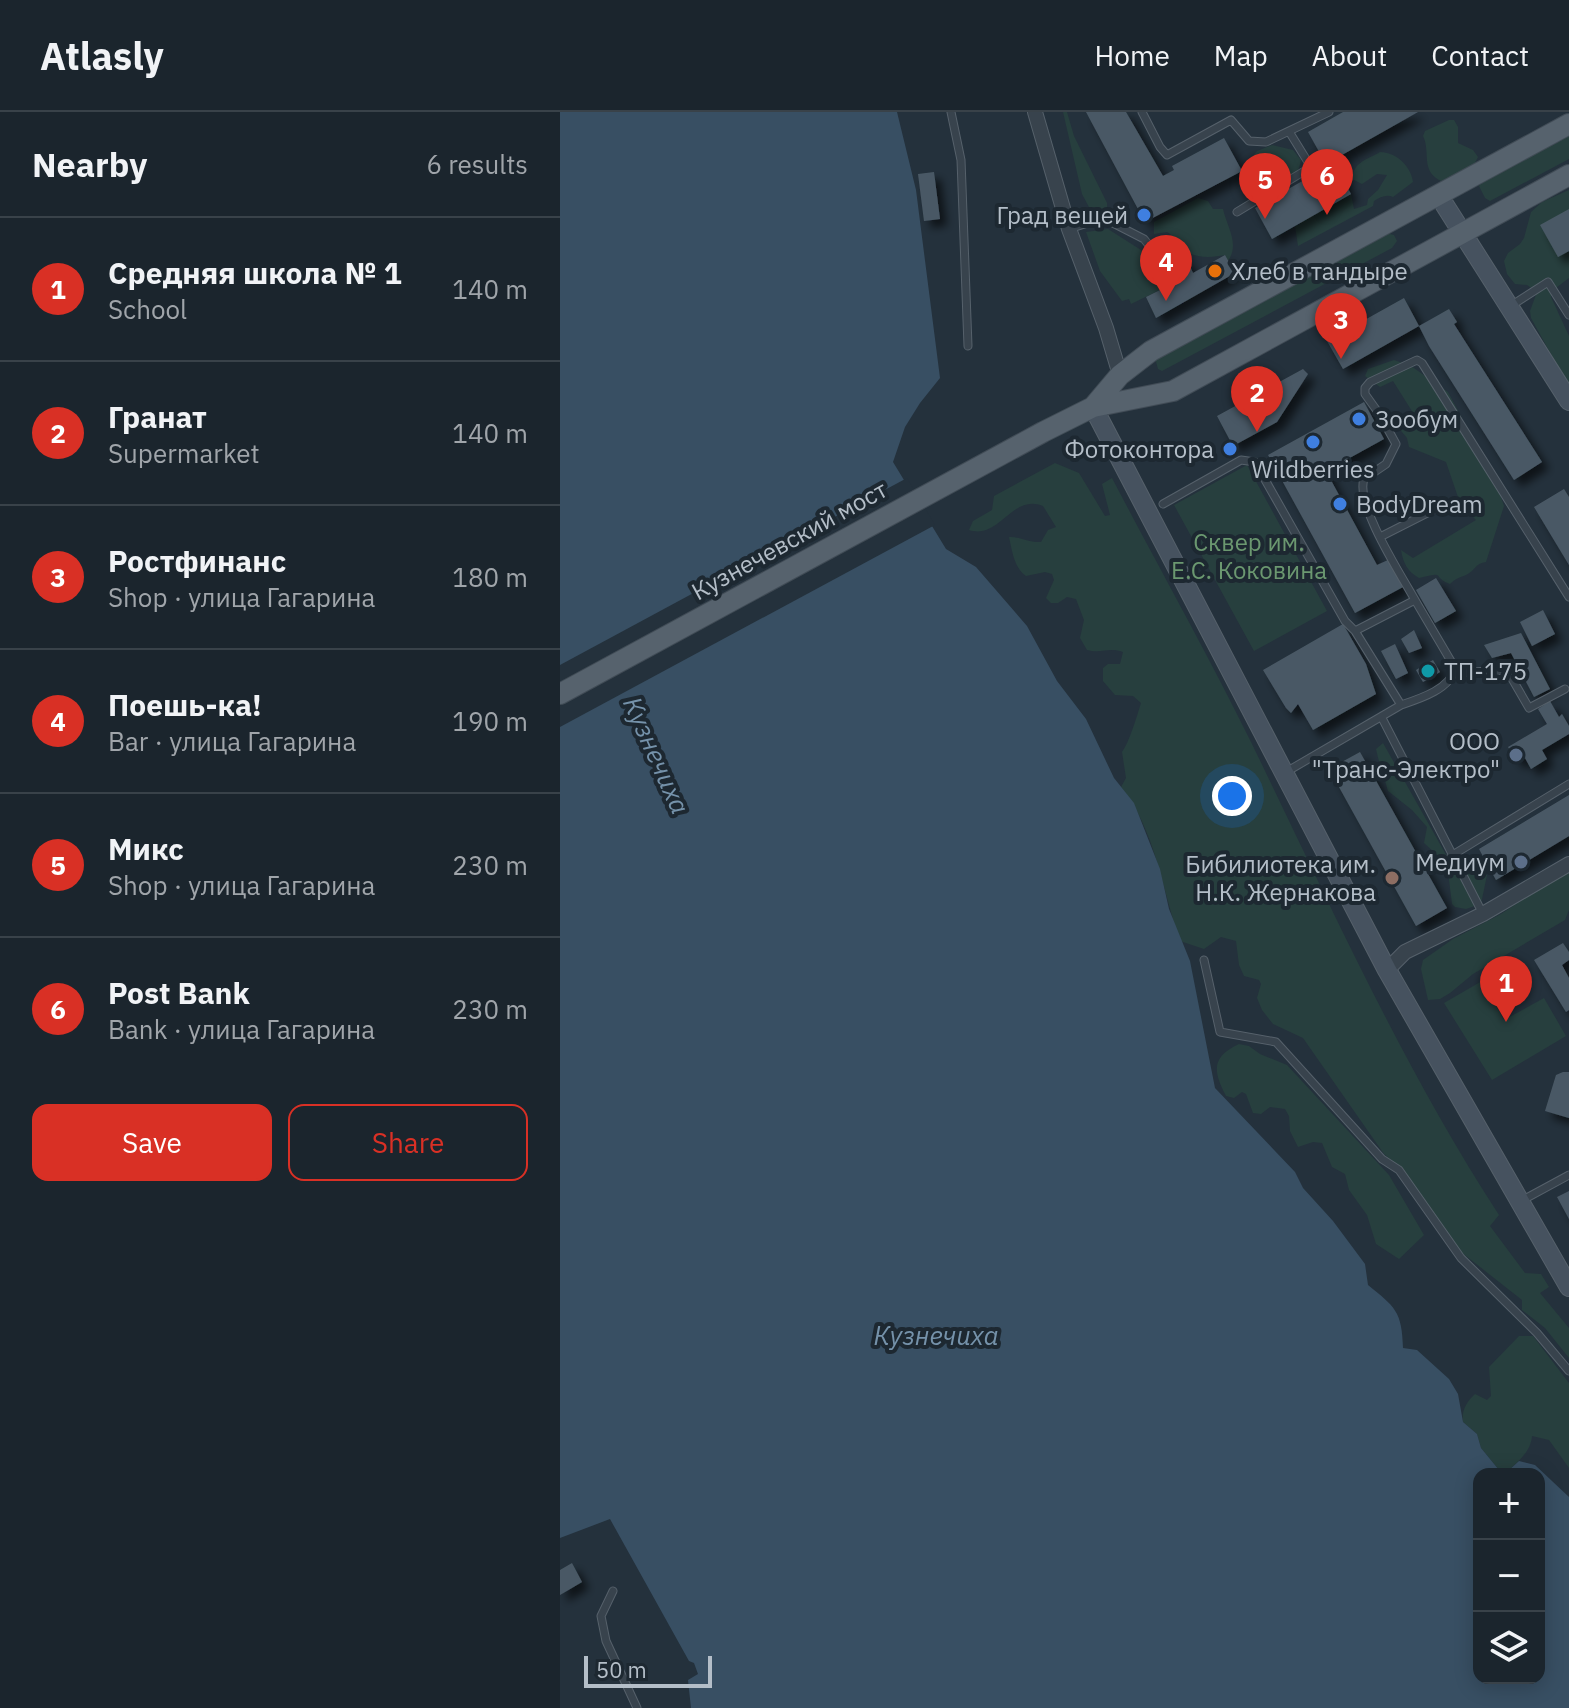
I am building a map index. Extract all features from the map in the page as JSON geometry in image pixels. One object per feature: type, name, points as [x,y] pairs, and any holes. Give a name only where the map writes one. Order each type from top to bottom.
[{"type":"main road","points":[[1093,407],[1120,375],[1151,351],[1569,124]]},
{"type":"main road","points":[[1093,407],[1167,394],[1569,175]]},
{"type":"main road","name":"Кузнечевский мост","points":[[560,694],[1093,407]]},
{"type":"street","points":[[1035,112],[1069,229],[1120,375]]},
{"type":"street","points":[[1439,196],[1569,401]]},
{"type":"street","points":[[1093,407],[1387,970],[1569,1287]]},
{"type":"street","points":[[1387,970],[1405,952],[1483,914],[1569,864]]},
{"type":"lane","points":[[951,112],[961,160],[968,346]]},
{"type":"lane","points":[[1142,112],[1167,155],[1231,120],[1249,141],[1266,142],[1329,112]]},
{"type":"lane","points":[[1237,212],[1311,167],[1290,133]]},
{"type":"lane","points":[[1069,229],[1103,218],[1144,239],[1160,259]]},
{"type":"lane","points":[[1509,307],[1548,282],[1569,315]]},
{"type":"lane","points":[[1282,774],[1401,705],[1446,684],[1455,673],[1455,668],[1380,537],[1362,496],[1364,479],[1386,464],[1396,444],[1365,394],[1370,382],[1417,360],[1422,363],[1569,597]]},
{"type":"lane","points":[[1163,504],[1241,460],[1255,462],[1345,621],[1355,631],[1401,705]]},
{"type":"lane","points":[[1380,537],[1447,503]]},
{"type":"lane","points":[[1355,631],[1415,600]]},
{"type":"lane","points":[[1455,673],[1507,670],[1529,708],[1565,689]]},
{"type":"lane","points":[[1382,718],[1483,914]]},
{"type":"lane","points":[[1451,856],[1569,784]]},
{"type":"lane","points":[[1204,960],[1220,1032],[1276,1042],[1382,1159],[1399,1170],[1461,1258],[1537,1333],[1569,1371]]},
{"type":"lane","points":[[1519,1202],[1569,1175]]},
{"type":"lane","points":[[613,1591],[601,1616],[606,1641],[637,1708]]},
{"type":"green space","points":[[1063,112],[1067,112],[1074,136],[1107,203],[1107,207],[1095,217],[1083,218],[1090,209],[1082,194]]},
{"type":"green space","points":[[1454,120],[1458,127],[1458,143],[1473,150],[1478,157],[1473,167],[1441,181],[1428,167],[1423,136],[1425,131]]},
{"type":"green space","points":[[1569,134],[1569,159],[1490,201],[1485,198],[1479,186],[1481,181]]},
{"type":"green space","points":[[1272,145],[1293,150],[1301,160],[1296,173],[1266,185],[1256,180],[1250,160],[1257,151]]},
{"type":"green space","points":[[1380,152],[1392,154],[1402,161],[1413,182],[1393,197],[1379,198],[1373,206],[1298,246],[1295,226],[1351,194],[1354,209],[1367,205],[1368,199],[1387,175],[1377,174],[1362,184],[1352,179],[1353,173],[1362,162]]},
{"type":"green space","points":[[1569,190],[1569,278],[1552,291],[1551,297],[1569,336],[1569,387],[1531,318],[1530,311],[1537,292],[1527,285],[1515,284],[1507,274],[1504,261],[1524,238],[1531,212],[1542,202]]},
{"type":"green space","points":[[1198,198],[1208,201],[1213,209],[1223,209],[1233,242],[1228,261],[1225,255],[1207,257],[1190,253],[1167,232],[1154,234],[1154,222]]},
{"type":"green space","points":[[1108,229],[1141,250],[1164,288],[1131,304],[1129,299],[1122,301],[1100,271],[1086,232]]},
{"type":"green space","points":[[1386,233],[1394,235],[1397,241],[1392,248],[1162,371],[1158,369],[1155,358]]},
{"type":"green space","points":[[1394,360],[1411,366],[1448,392],[1496,482],[1504,506],[1486,562],[1450,584],[1436,575],[1415,576],[1407,567],[1401,550],[1413,558],[1476,520],[1460,503],[1446,462],[1409,447],[1407,438],[1397,426],[1415,416],[1393,381],[1380,387],[1365,376],[1368,369]]},
{"type":"green space","points":[[1055,463],[1079,473],[1105,516],[1110,515],[1102,484],[1112,478],[1234,709],[1398,1042],[1499,1215],[1490,1226],[1525,1273],[1541,1274],[1549,1287],[1540,1293],[1569,1328],[1569,1358],[1545,1328],[1522,1310],[1522,1300],[1461,1252],[1402,1169],[1384,1154],[1303,1038],[1273,1024],[1257,998],[1261,984],[1259,980],[1244,976],[1239,965],[1236,941],[1221,937],[1204,949],[1180,941],[1150,842],[1133,804],[1121,787],[1126,778],[1122,752],[1141,703],[1133,696],[1115,695],[1103,681],[1103,668],[1108,664],[1120,664],[1123,652],[1087,650],[1080,638],[1084,620],[1076,599],[1067,597],[1058,603],[1051,603],[1046,598],[1054,580],[1052,574],[1045,572],[1026,576],[1019,568],[1009,537],[1041,542],[1048,530],[1056,527],[1043,506],[1023,506],[989,529],[969,530],[973,521],[992,510],[994,496]]},
{"type":"green space","name":"Сквер им. Е.С. Коковина","points":[[1247,465],[1327,611],[1254,651],[1174,505]]},
{"type":"green space","points":[[1383,743],[1449,860],[1487,875],[1481,904],[1466,909],[1452,904],[1447,864],[1424,843],[1427,827],[1388,791],[1376,749]]},
{"type":"green space","points":[[1569,869],[1569,910],[1565,920],[1473,974],[1440,999],[1428,1000],[1421,969],[1423,960]]},
{"type":"green space","points":[[1482,981],[1504,1020],[1544,998],[1566,1036],[1492,1080],[1444,1003]]},
{"type":"green space","points":[[1239,1044],[1287,1065],[1389,1175],[1424,1235],[1399,1259],[1376,1244],[1367,1215],[1349,1190],[1345,1174],[1332,1167],[1322,1143],[1313,1142],[1298,1147],[1285,1109],[1270,1107],[1261,1114],[1253,1113],[1246,1094],[1242,1092],[1234,1098],[1226,1096],[1217,1066],[1223,1054]]},
{"type":"green space","points":[[1519,1336],[1533,1336],[1569,1383],[1569,1468],[1549,1440],[1532,1436],[1527,1451],[1511,1468],[1497,1468],[1481,1448],[1477,1434],[1463,1422],[1463,1414],[1465,1406],[1475,1394],[1487,1400],[1491,1396],[1489,1367]]},
{"type":"water","name":"Кузнечиха","points":[[560,112],[897,112],[916,190],[940,378],[905,427],[893,462],[946,549],[976,567],[1027,626],[1057,681],[1086,719],[1114,778],[1134,803],[1160,869],[1169,909],[1190,961],[1215,1088],[1295,1172],[1303,1188],[1365,1264],[1368,1285],[1391,1305],[1399,1318],[1403,1348],[1417,1350],[1449,1379],[1458,1394],[1463,1422],[1477,1434],[1481,1448],[1497,1468],[1473,1468],[1473,1684],[1545,1684],[1545,1474],[1569,1497],[1569,1708],[691,1708],[688,1680],[698,1674],[694,1663],[689,1661],[610,1519],[560,1538]]},
{"type":"water","name":"Кузнечиха","points":[[1519,1461],[1538,1468],[1511,1468]]},
{"type":"pier","points":[[907,478],[935,525],[560,727],[560,665]]},
{"type":"building","points":[[1086,112],[1126,112],[1163,176],[1174,170],[1172,166],[1224,138],[1242,171],[1145,222]]},
{"type":"building","points":[[1343,112],[1418,112],[1326,164],[1308,132]]},
{"type":"building","points":[[1334,163],[1351,194],[1272,239],[1255,208]]},
{"type":"building","points":[[934,172],[940,219],[924,221],[918,174]]},
{"type":"building","points":[[1569,209],[1569,251],[1558,257],[1540,225]]},
{"type":"building","points":[[1225,255],[1235,273],[1156,318],[1146,297],[1164,288],[1156,272],[1187,259],[1193,273]]},
{"type":"building","points":[[1404,298],[1419,326],[1343,369],[1327,341]]},
{"type":"building","points":[[1449,309],[1457,322],[1454,324],[1542,462],[1514,480],[1419,326]]},
{"type":"building","points":[[1303,369],[1308,374],[1277,422],[1233,446],[1217,416]]},
{"type":"building","points":[[1364,402],[1384,439],[1326,471],[1377,565],[1388,560],[1403,587],[1355,613],[1268,455]]},
{"type":"building","points":[[1564,489],[1569,497],[1569,565],[1534,507]]},
{"type":"building","points":[[1436,578],[1456,611],[1435,623],[1416,590]]},
{"type":"building","points":[[1543,610],[1555,634],[1532,646],[1520,622]]},
{"type":"building","points":[[1343,624],[1366,664],[1376,694],[1313,730],[1298,704],[1291,713],[1286,708],[1263,670]]},
{"type":"building","points":[[1414,630],[1422,648],[1409,653],[1401,639]]},
{"type":"building","points":[[1521,633],[1550,689],[1534,697],[1511,653],[1492,658],[1484,645]]},
{"type":"building","points":[[1395,644],[1408,673],[1396,679],[1381,651]]},
{"type":"building","name":"ТП-175","points":[[1433,660],[1440,672],[1423,682],[1416,670]]},
{"type":"building","points":[[1550,701],[1559,717],[1562,714],[1569,726],[1569,734],[1542,750],[1547,759],[1531,769],[1525,758],[1517,762],[1508,747],[1547,724],[1538,709]]},
{"type":"building","points":[[1360,752],[1447,908],[1416,926],[1329,769]]},
{"type":"building","points":[[1569,795],[1569,836],[1496,880],[1479,849]]},
{"type":"building","points":[[1563,943],[1569,952],[1569,960],[1562,965],[1569,978],[1569,1010],[1566,1012],[1534,960]]},
{"type":"building","points":[[1569,1072],[1569,1118],[1545,1111],[1556,1075]]},
{"type":"building","points":[[1569,1191],[1569,1219],[1557,1197]]},
{"type":"building","points":[[572,1563],[582,1582],[560,1595],[560,1570]]},
{"type":"place","name":"Град вещей","points":[[1144,215]]},
{"type":"place","name":"Post Bank","points":[[1327,215]]},
{"type":"place","name":"Микс","points":[[1265,219]]},
{"type":"place","name":"Хлеб в тандыре","points":[[1215,271]]},
{"type":"place","name":"Поешь-ка!","points":[[1166,301]]},
{"type":"place","name":"Ростфинанс","points":[[1341,359]]},
{"type":"place","name":"Зообум","points":[[1359,419]]},
{"type":"place","name":"Гранат","points":[[1257,432]]},
{"type":"place","name":"Wildberries","points":[[1313,442]]},
{"type":"place","name":"Фотоконтора","points":[[1230,449]]},
{"type":"place","name":"BodyDream","points":[[1340,504]]},
{"type":"place","name":"ТП-175","points":[[1428,671]]},
{"type":"place","name":"ООО \"Транс-Электро\"","points":[[1516,755]]},
{"type":"place","name":"Медиум","points":[[1521,862]]},
{"type":"place","name":"Бибилиотека им. Н.К. Жернакова","points":[[1392,878]]},
{"type":"place","name":"Средняя школа № 1","points":[[1506,1022]]}]
